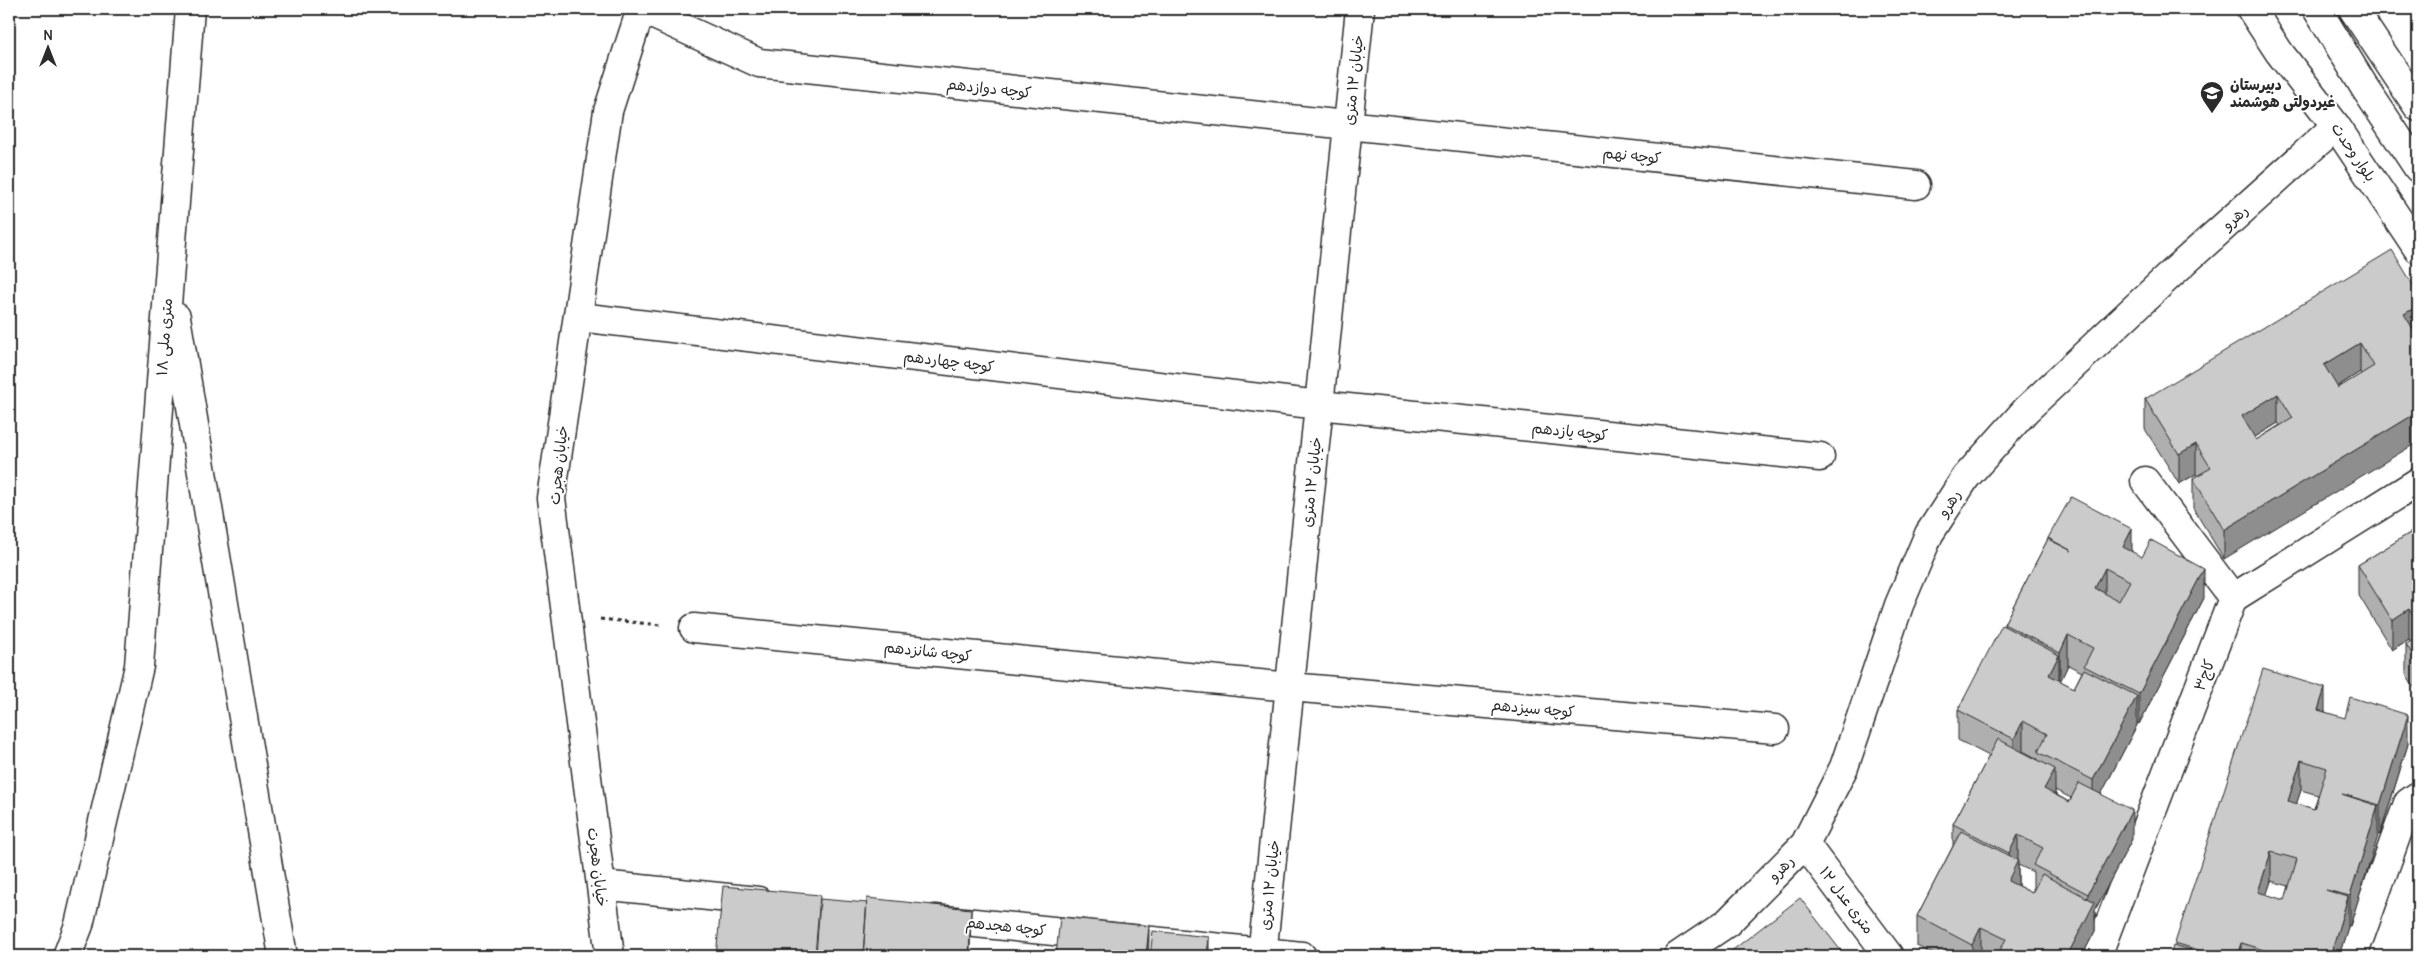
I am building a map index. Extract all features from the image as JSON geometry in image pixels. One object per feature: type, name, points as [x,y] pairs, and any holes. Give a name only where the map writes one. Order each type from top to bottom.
[{"type":"street","name":"۱۸ متری ملی","points":[[67,956],[79,925],[139,666],[190,9]]},
{"type":"street","name":"کوچه دوازدهم","points":[[641,9],[759,63],[1348,126]]},
{"type":"street","name":"خیابان هجرت","points":[[610,956],[551,498],[608,111],[641,9]]},
{"type":"street","name":"خیابان ۱۲ متری","points":[[1262,954],[1360,9]]},
{"type":"street","name":"بلوار وحدت","points":[[2251,9],[2279,52],[2336,126],[2418,249]]},
{"type":"street","points":[[2318,9],[2365,88],[2418,168]]},
{"type":"street","points":[[2353,9],[2418,107]]},
{"type":"street","name":"کوچه نهم","points":[[1348,126],[1916,184]]},
{"type":"street","name":"رهرو","points":[[1678,956],[1727,923],[1805,844],[1844,767],[1899,605],[1929,534],[1966,477],[2026,410],[2170,275],[2336,126]]},
{"type":"street","points":[[168,274],[283,956]]},
{"type":"street","name":"کوچه چهاردهم","points":[[579,317],[1319,405]]},
{"type":"street","name":"کوچه یازدهم","points":[[1319,405],[1820,457]]},
{"type":"street","points":[[2145,481],[2233,598],[2418,482]]},
{"type":"street","name":"کاج۳","points":[[2097,956],[2233,598]]},
{"type":"street","name":"کوچه شانزدهم","points":[[694,628],[1290,688]]},
{"type":"street","name":"کوچه سیزدهم","points":[[1290,688],[1775,729]]},
{"type":"street","points":[[2353,956],[2408,803],[2418,796]]},
{"type":"street","name":"۱۲ متری عدل","points":[[1805,844],[1889,956]]},
{"type":"street","points":[[601,885],[778,903]]},
{"type":"street","name":"کوچه هجدهم","points":[[907,916],[1262,954],[1302,956]]},
{"type":"path","points":[[567,615],[694,628]]},
{"type":"building","points":[[2392,250],[2418,293],[2418,306],[2404,314],[2418,337],[2418,412],[2224,530],[2193,478],[2211,468],[2196,444],[2179,454],[2145,399]],"holes":[[[2360,343],[2374,366],[2338,388],[2324,365]],[[2278,394],[2293,418],[2256,440],[2242,416]]]},
{"type":"building","points":[[2071,497],[2132,529],[2123,547],[2142,557],[2151,540],[2204,569],[2139,694],[2084,666],[2093,648],[2068,635],[2060,653],[2004,624],[2048,539],[2072,551],[2048,538]],"holes":[[[2105,568],[2130,581],[2119,601],[2095,588]]]},
{"type":"building","points":[[2418,528],[2418,624],[2409,609],[2392,620],[2358,565]]},
{"type":"building","points":[[2002,625],[2059,655],[2049,675],[2074,688],[2084,669],[2137,696],[2093,780],[2038,752],[2047,734],[2023,721],[2014,739],[1958,710]]},
{"type":"building","points":[[2418,637],[2418,664],[2406,644]]},
{"type":"building","points":[[2263,669],[2325,688],[2318,710],[2345,718],[2350,697],[2408,715],[2380,805],[2342,794],[2378,806],[2350,896],[2326,890],[2348,897],[2330,956],[2266,956],[2267,951],[2241,943],[2237,956],[2218,956],[2175,943]],"holes":[[[2301,760],[2327,768],[2314,809],[2288,801]],[[2271,852],[2297,859],[2285,900],[2258,892]]]},
{"type":"building","points":[[1998,739],[2055,769],[2044,789],[2069,802],[2079,783],[2132,810],[2088,894],[2033,865],[2043,848],[2018,835],[2009,853],[1953,824]]},
{"type":"building","points":[[1961,831],[2018,860],[2008,881],[2032,893],[2042,874],[2095,902],[2067,956],[1997,956],[2006,939],[1981,927],[1972,945],[1917,916]]},
{"type":"building","points":[[723,886],[820,895],[815,956],[716,956]]},
{"type":"building","points":[[867,898],[971,909],[969,956],[863,956]]},
{"type":"building","points":[[1800,898],[1845,956],[1725,956]]},
{"type":"building","points":[[820,899],[867,903],[863,956],[816,956]]},
{"type":"building","points":[[1060,917],[1149,926],[1146,956],[1056,956]]},
{"type":"building","points":[[1153,931],[1209,937],[1207,956],[1150,956]]},
{"type":"building","points":[[2173,945],[2213,956],[2170,956]]},
{"type":"place","name":"دبیرستان غیردولتی هوشمند","points":[[2212,114]]}]
